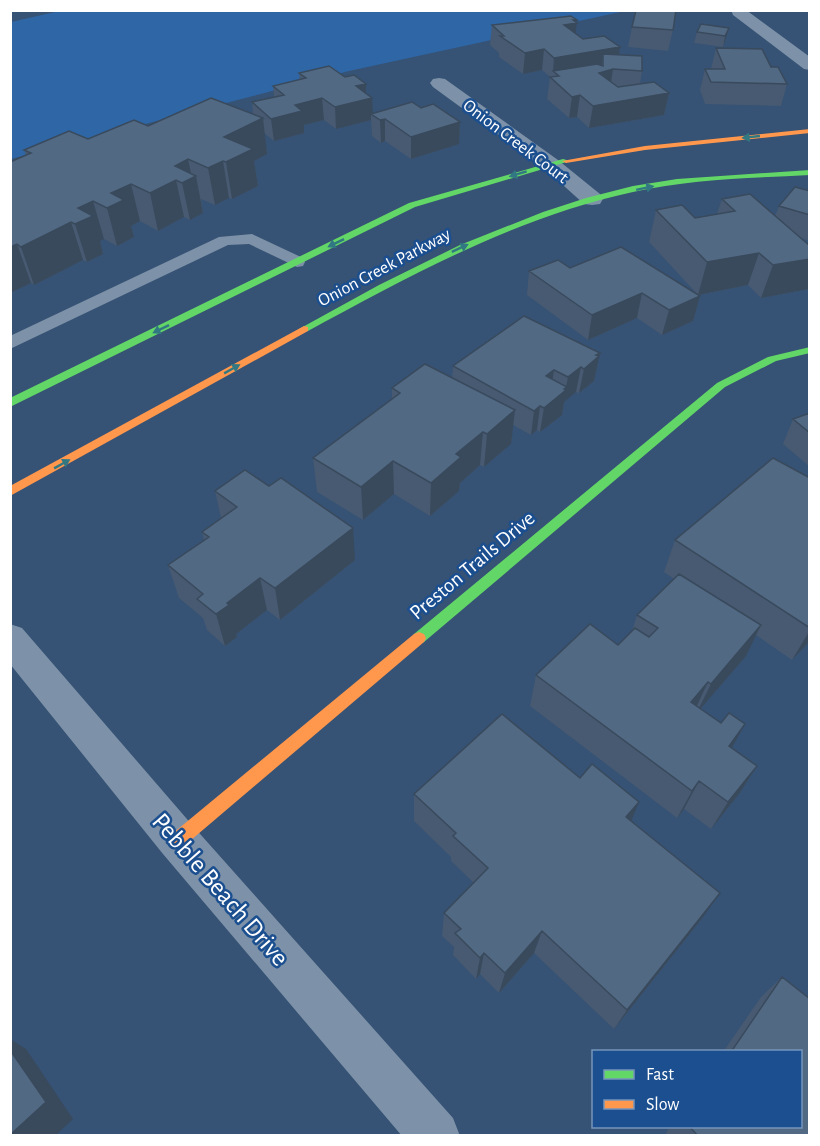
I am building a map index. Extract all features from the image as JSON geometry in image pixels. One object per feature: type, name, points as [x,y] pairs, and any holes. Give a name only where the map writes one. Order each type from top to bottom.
[{"type":"street","points":[[738,12],[810,65]]},
{"type":"street","name":"Onion Creek Court","points":[[439,83],[551,164],[592,199]]},
{"type":"street","name":"Onion Creek Parkway","points":[[10,403],[412,205],[551,164],[645,148],[810,131]]},
{"type":"street","name":"Onion Creek Parkway","points":[[10,492],[404,274],[468,243],[592,199],[667,183],[810,172]]},
{"type":"street","name":"Preston Trails Drive","points":[[177,840],[721,385],[772,360],[810,350]]},
{"type":"street","name":"Pebble Beach Drive","points":[[10,638],[177,840],[435,1136]]},
{"type":"lane","points":[[10,343],[225,240],[252,239],[297,262]]},
{"type":"shaded area","points":[[64,10],[625,11],[349,71],[11,159],[11,22]]},
{"type":"building","points":[[636,10],[676,10],[673,30],[632,27]]},
{"type":"building","points":[[571,16],[577,20],[573,20],[577,23],[564,25],[583,39],[604,36],[620,47],[554,58],[544,49],[525,53],[500,36],[504,36],[492,25]]},
{"type":"building","points":[[701,24],[729,28],[725,36],[697,32]]},
{"type":"building","points":[[716,48],[762,49],[771,67],[778,67],[787,84],[711,82],[705,69],[725,69]]},
{"type":"building","points":[[603,54],[642,56],[642,71],[613,69],[599,73],[618,87],[654,82],[669,93],[593,106],[580,95],[572,97],[550,77],[559,76],[553,71],[597,64],[603,66]]},
{"type":"building","points":[[329,66],[345,77],[354,75],[366,84],[356,86],[372,98],[335,107],[322,98],[295,105],[302,111],[271,119],[252,102],[284,95],[273,86],[306,78],[299,73]]},
{"type":"building","points":[[211,98],[263,118],[224,137],[253,149],[208,168],[188,159],[175,166],[196,176],[182,183],[176,180],[150,193],[131,184],[111,193],[124,200],[107,208],[93,201],[78,208],[93,216],[75,224],[71,222],[21,247],[17,244],[10,247],[10,162],[31,153],[24,150],[69,131],[88,139],[134,120],[148,126]]},
{"type":"building","points":[[412,102],[421,108],[433,104],[460,122],[411,137],[385,119],[380,120],[371,114]]},
{"type":"building","points":[[795,187],[810,191],[810,215],[779,206]]},
{"type":"building","points":[[750,194],[810,246],[810,259],[773,265],[759,253],[707,262],[656,210],[682,205],[695,218],[735,211],[722,199]]},
{"type":"building","points":[[621,247],[700,296],[669,310],[642,293],[592,315],[529,271],[558,260],[570,268]]},
{"type":"building","points":[[524,316],[600,353],[584,369],[581,367],[568,377],[554,370],[546,376],[567,387],[564,389],[566,390],[544,408],[540,406],[534,411],[453,366]]},
{"type":"building","points":[[425,364],[515,410],[487,434],[483,432],[456,454],[461,457],[431,483],[393,461],[361,487],[313,458],[400,393],[392,388]]},
{"type":"building","points":[[810,413],[810,433],[793,419]]},
{"type":"building","points":[[773,458],[810,478],[810,628],[675,540]]},
{"type":"building","points":[[245,470],[269,486],[281,478],[353,528],[275,588],[260,578],[216,614],[197,599],[203,594],[168,565],[209,537],[202,532],[237,507],[215,491]]},
{"type":"building","points":[[679,574],[761,625],[711,684],[708,682],[691,702],[721,723],[729,713],[745,724],[729,746],[757,766],[728,802],[699,781],[692,791],[536,675],[590,624],[618,645],[635,628],[649,637],[658,628],[637,615]]},
{"type":"building","points":[[502,714],[580,778],[592,764],[639,802],[626,817],[720,893],[627,1010],[542,931],[505,973],[484,953],[480,958],[455,933],[461,929],[444,913],[488,868],[453,836],[456,833],[414,794]]},
{"type":"building","points":[[782,977],[810,999],[810,1136],[698,1136],[691,1128],[802,1128],[802,1050],[732,1050]]},
{"type":"building","points":[[10,1050],[46,1102],[10,1135]]},
{"type":"traffic: fast","points":[[10,403],[412,205],[566,161]]},
{"type":"traffic: fast","points":[[304,329],[423,266],[504,229],[546,213],[633,189],[677,182],[810,172]]},
{"type":"traffic: fast","points":[[419,638],[721,385],[772,359],[810,350]]},
{"type":"traffic: slow","points":[[566,161],[645,148],[810,131]]},
{"type":"traffic: slow","points":[[10,492],[304,329]]},
{"type":"traffic: slow","points":[[178,840],[419,638]]}]
